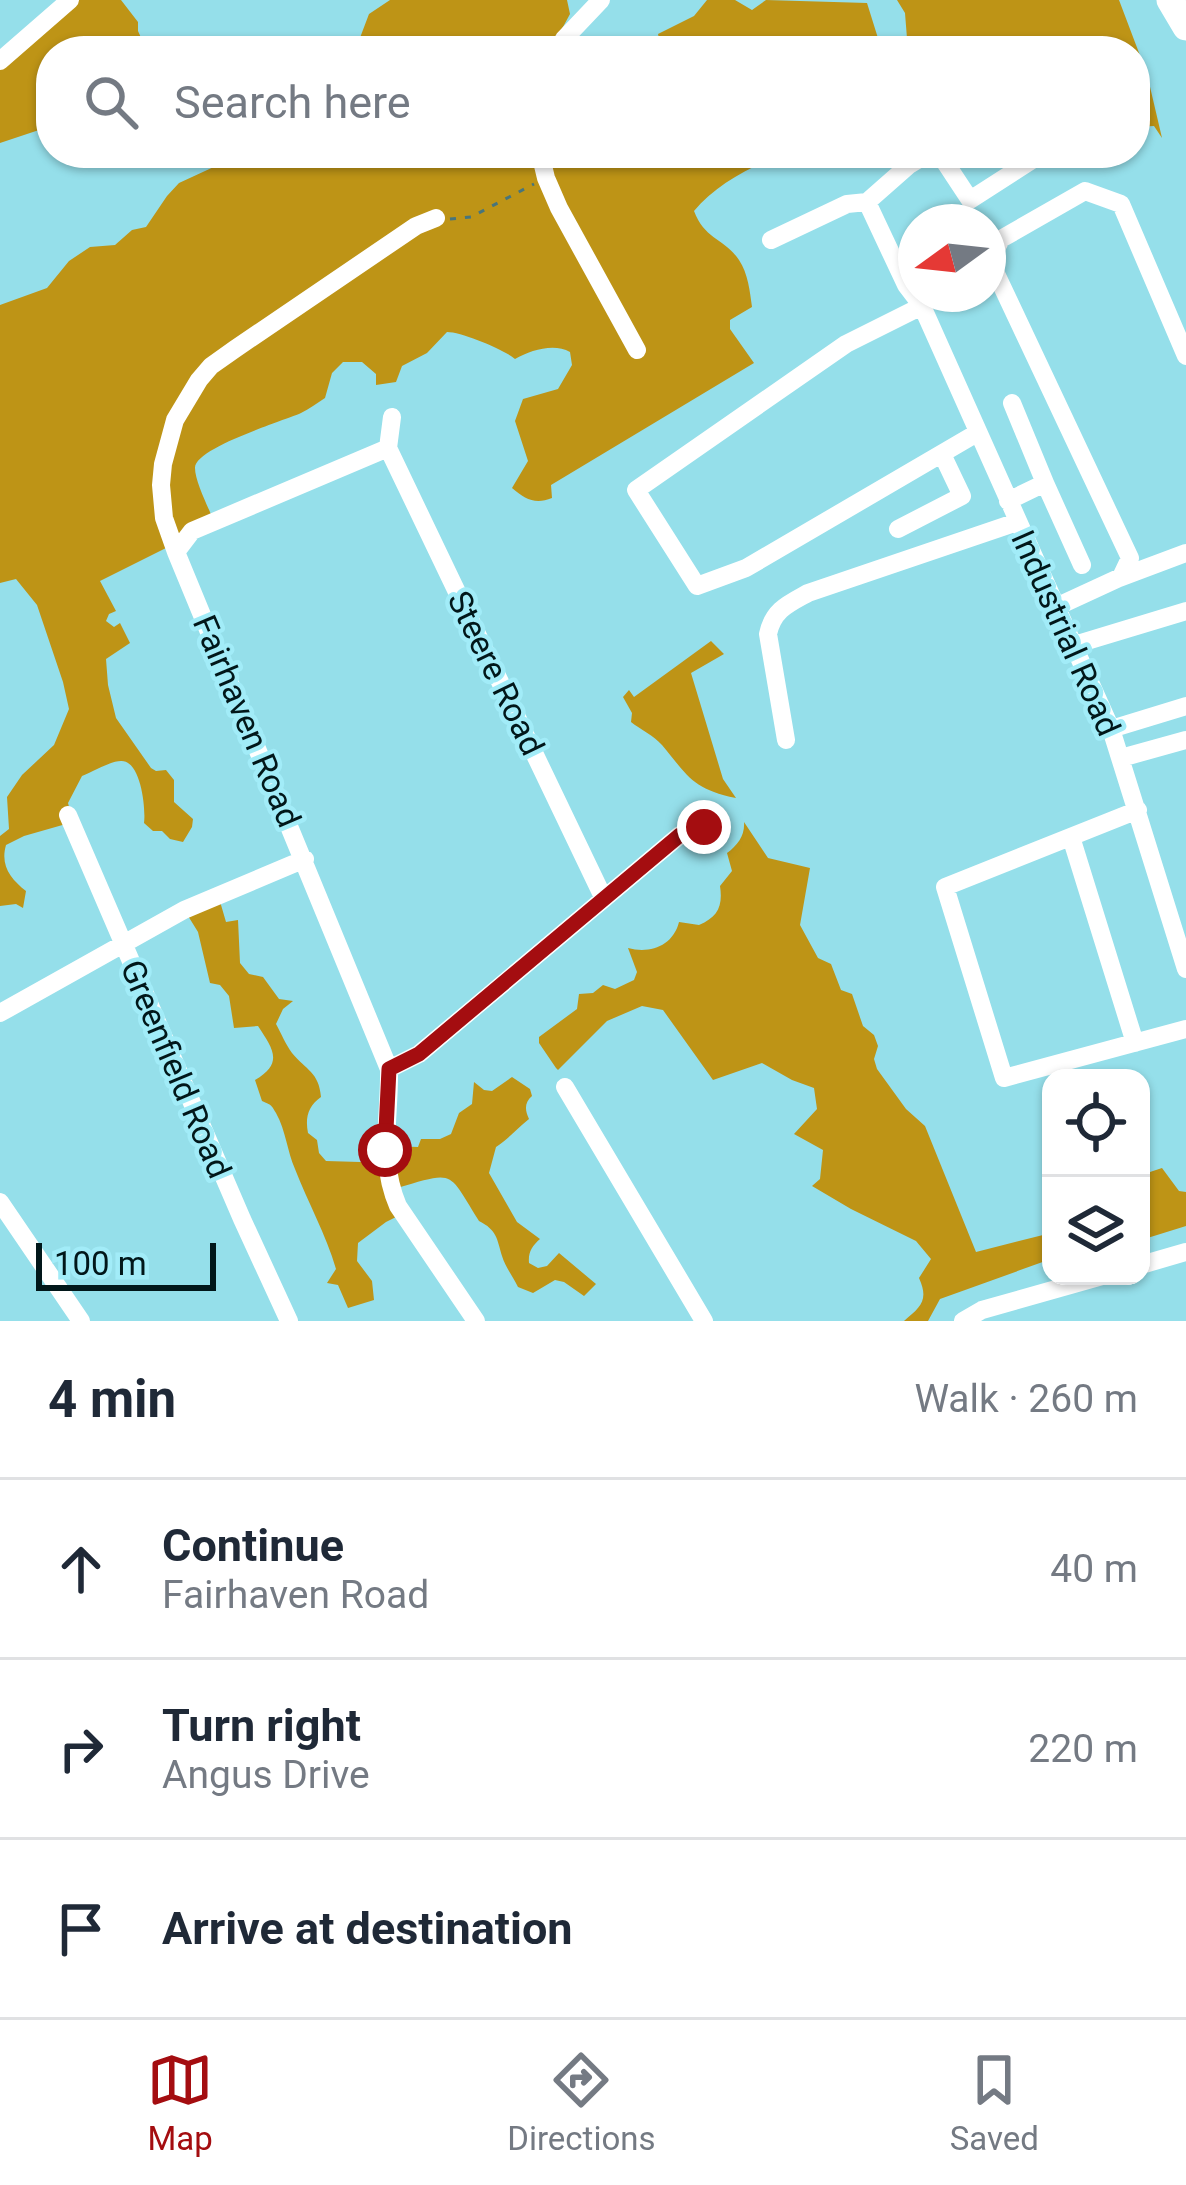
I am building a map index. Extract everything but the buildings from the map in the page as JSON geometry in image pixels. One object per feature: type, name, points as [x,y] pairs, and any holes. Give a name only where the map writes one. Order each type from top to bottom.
[{"type":"highway","points":[[1170,0],[1186,27]]},
{"type":"street","points":[[0,61],[70,0]]},
{"type":"street","points":[[567,36],[601,0]]},
{"type":"street","points":[[543,168],[637,350]]},
{"type":"street","points":[[771,240],[847,204],[867,202],[906,168]]},
{"type":"street","points":[[949,168],[970,200],[1020,168]]},
{"type":"street","points":[[1119,578],[1130,558],[990,261],[1001,239],[1085,191],[1121,204],[1186,356]]},
{"type":"street","name":"Industrial Road","points":[[867,202],[898,268]]},
{"type":"street","name":"Fairhaven Road","points":[[436,218],[416,226],[212,366],[176,420],[161,484],[164,518],[176,552],[389,1069],[385,1150],[391,1189],[476,1321]]},
{"type":"street","points":[[910,312],[846,344],[636,490],[697,586],[746,568],[977,433]]},
{"type":"street","name":"Industrial Road","points":[[925,312],[1111,729],[1180,928],[1185,962]]},
{"type":"street","points":[[1012,403],[1082,565]]},
{"type":"street","points":[[176,552],[192,531],[388,448],[392,417]]},
{"type":"street","name":"Steere Road","points":[[388,448],[604,899]]},
{"type":"street","points":[[898,530],[962,496],[942,454]]},
{"type":"street","points":[[1008,501],[1046,484]]},
{"type":"street","points":[[786,740],[768,634],[780,608],[808,593],[1017,522]]},
{"type":"street","points":[[1056,608],[1186,553]]},
{"type":"street","points":[[1074,645],[1186,611]]},
{"type":"street","points":[[1111,729],[1186,706]]},
{"type":"street","points":[[1121,758],[1186,740]]},
{"type":"street","points":[[1138,810],[945,887],[1004,1078],[1186,1030]]},
{"type":"street","name":"Greenfield Road","points":[[68,815],[289,1321]]},
{"type":"street","points":[[389,1069],[419,1054],[680,835],[704,827]]},
{"type":"street","points":[[1071,837],[1135,1043]]},
{"type":"street","points":[[0,1013],[184,910],[305,859]]},
{"type":"street","points":[[565,1088],[704,1321]]},
{"type":"street","points":[[0,1202],[81,1321]]},
{"type":"street","points":[[1150,1262],[1186,1252]]},
{"type":"street","points":[[963,1321],[982,1310],[1070,1285]]},
{"type":"path","points":[[436,218],[471,217],[545,178]]},
{"type":"shaded area","points":[[75,0],[121,0],[138,22],[140,36],[36,36],[36,131],[0,143],[0,67]]},
{"type":"shaded area","points":[[390,0],[567,0],[570,14],[558,36],[361,36],[369,14]]},
{"type":"shaded area","points":[[707,0],[735,0],[752,10],[766,0],[867,3],[877,36],[658,36],[694,16]]},
{"type":"shaded area","points":[[897,0],[1119,0],[1133,36],[907,36],[905,13]]},
{"type":"shaded area","points":[[1150,87],[1162,138],[1150,126]]},
{"type":"shaded area","points":[[212,168],[752,168],[724,184],[694,211],[745,271],[752,307],[730,320],[730,329],[754,363],[551,485],[552,498],[540,501],[512,488],[528,461],[515,421],[523,399],[558,389],[572,365],[570,352],[557,348],[515,359],[483,342],[447,332],[427,353],[402,366],[396,382],[376,385],[376,374],[362,362],[343,362],[332,373],[325,398],[209,452],[195,468],[212,525],[100,581],[116,611],[106,621],[114,627],[120,623],[130,643],[106,659],[116,718],[151,768],[166,770],[174,780],[174,802],[193,819],[192,827],[183,842],[153,831],[144,823],[143,797],[133,768],[121,761],[107,765],[82,776],[68,803],[73,822],[6,845],[8,871],[26,891],[23,908],[0,906],[0,836],[9,829],[7,797],[22,775],[54,745],[69,709],[37,605],[16,579],[0,583],[0,305],[47,288],[69,261],[90,247],[115,245],[132,230],[146,227],[179,183]]},
{"type":"shaded area","points":[[711,641],[724,654],[691,673],[723,779],[736,798],[692,780],[659,742],[631,722],[632,713],[623,697],[629,690],[634,697]]},
{"type":"shaded area","points":[[744,822],[768,858],[810,868],[800,925],[818,958],[831,964],[841,990],[852,994],[863,1026],[874,1035],[877,1069],[925,1126],[976,1252],[1042,1235],[1042,1262],[940,1299],[928,1321],[904,1321],[922,1302],[919,1278],[931,1259],[916,1241],[812,1186],[820,1179],[823,1150],[794,1134],[817,1109],[814,1088],[762,1063],[713,1080],[663,1010],[642,1006],[607,1021],[556,1068],[539,1037],[577,1009],[579,994],[593,993],[603,985],[615,989],[634,980],[637,972],[628,948],[660,946],[672,937],[679,922],[699,925],[715,914],[720,886],[732,871],[727,853]]},
{"type":"shaded area","points":[[219,898],[226,922],[238,920],[240,963],[249,974],[263,977],[279,999],[293,1001],[276,1024],[292,1053],[318,1082],[321,1097],[310,1108],[307,1128],[326,1161],[360,1162],[387,1156],[391,1146],[418,1147],[421,1139],[451,1134],[459,1113],[472,1104],[474,1082],[492,1091],[512,1077],[530,1089],[529,1119],[496,1147],[489,1173],[517,1222],[540,1239],[529,1263],[547,1266],[559,1253],[596,1284],[584,1296],[555,1280],[533,1293],[518,1287],[493,1232],[479,1221],[455,1184],[440,1178],[397,1188],[406,1212],[358,1243],[357,1261],[372,1281],[374,1300],[348,1308],[338,1285],[327,1283],[336,1269],[332,1256],[279,1120],[272,1106],[262,1101],[255,1080],[270,1068],[271,1049],[258,1026],[234,1028],[229,996],[220,985],[210,983],[198,932],[185,911]]},
{"type":"shaded area","points":[[1162,1168],[1179,1191],[1186,1192],[1186,1226],[1150,1237],[1150,1177],[1150,1172]]},
{"type":"route","points":[[385,1150],[389,1069],[419,1054],[680,835],[704,827]]}]
